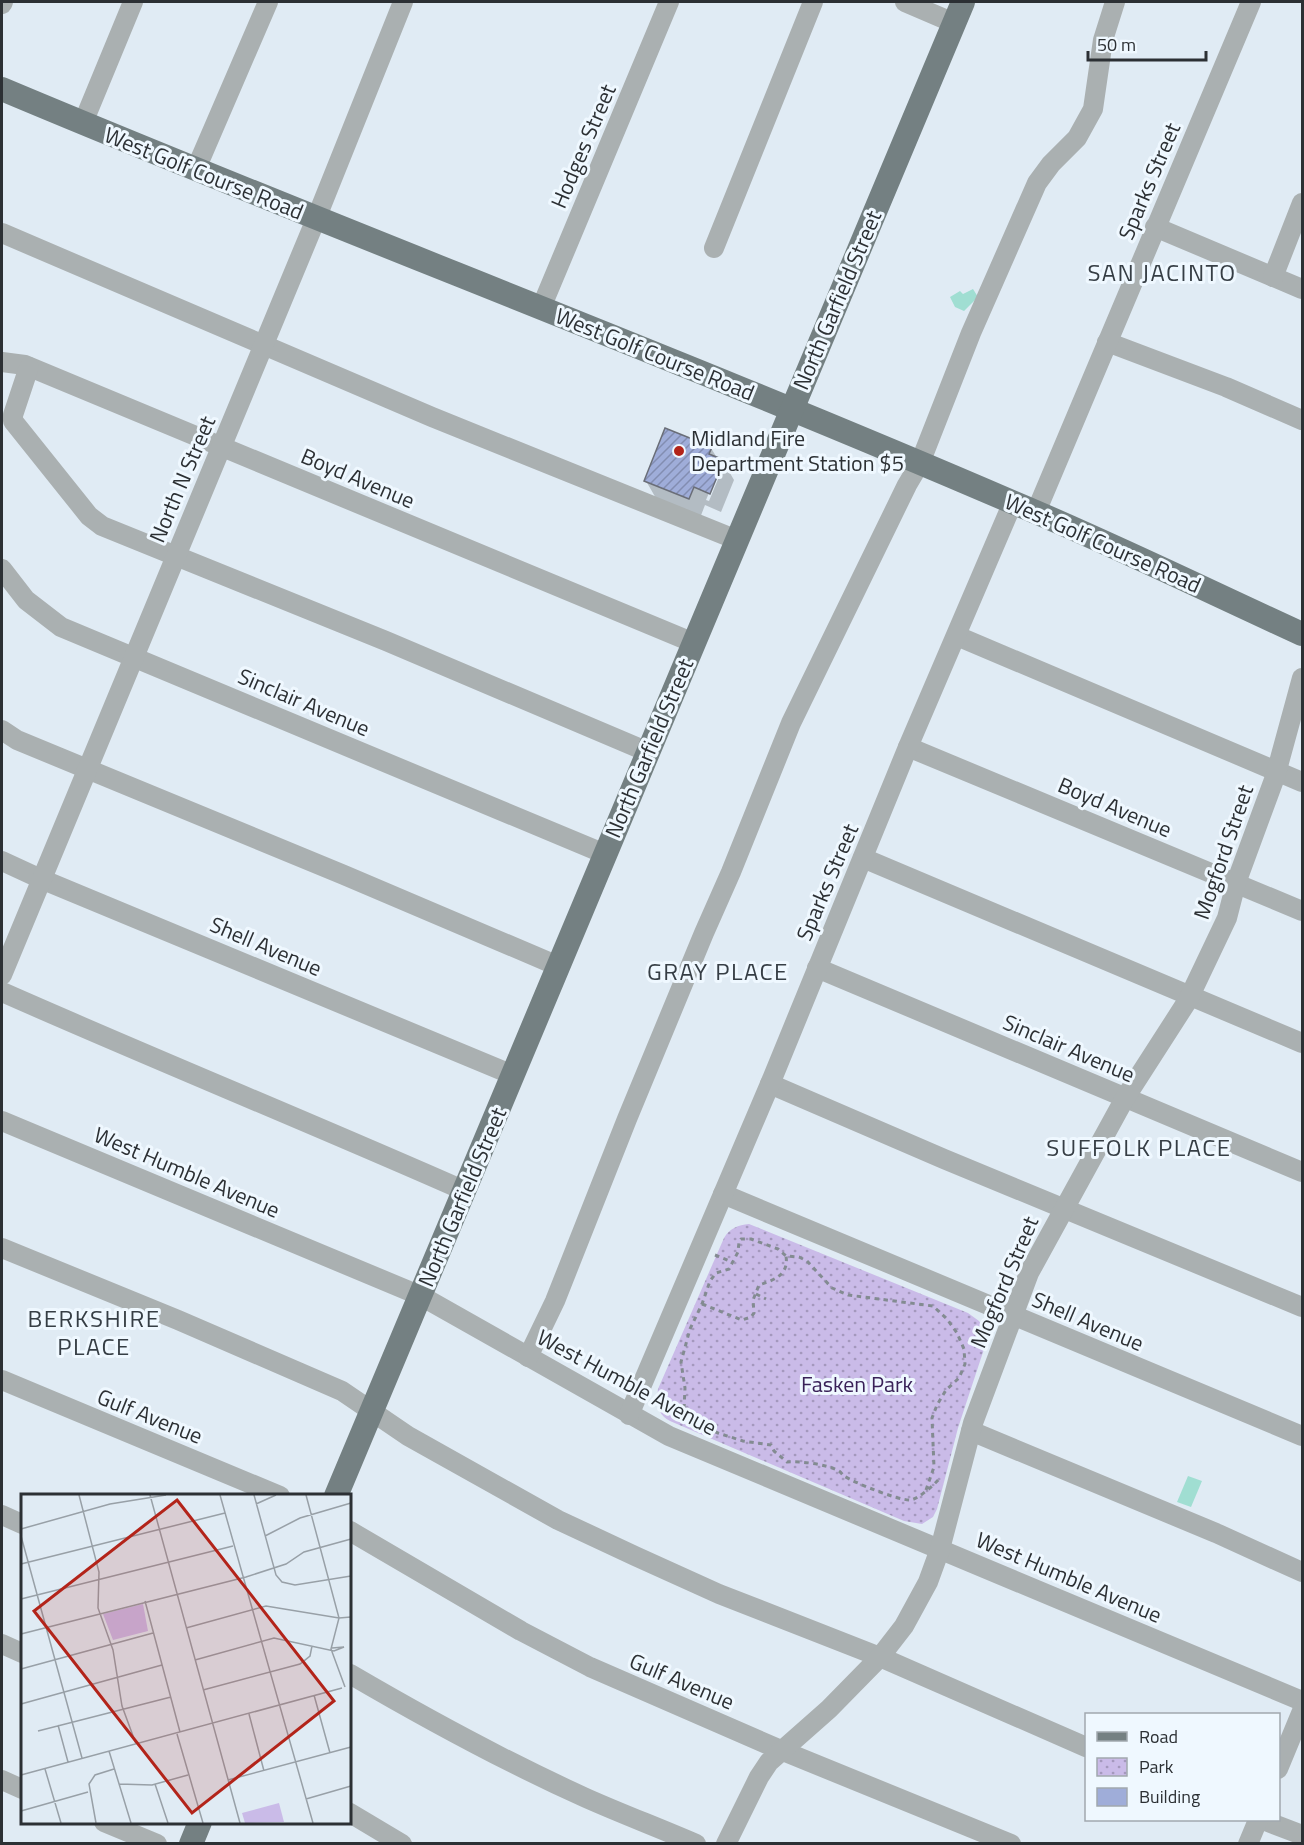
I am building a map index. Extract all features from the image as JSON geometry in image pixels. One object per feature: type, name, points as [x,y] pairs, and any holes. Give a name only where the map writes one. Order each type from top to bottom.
[{"type":"main road","name":"North Garfield Street","points":[[337,1494],[958,12]]},
{"type":"main road","name":"West Golf Course Road","points":[[2,89],[316,219],[920,463],[1036,512],[1302,634]]},
{"type":"main road","points":[[191,1844],[199,1824]]},
{"type":"street","points":[[83,123],[133,2]]},
{"type":"street","points":[[196,169],[268,2]]},
{"type":"street","name":"North N Street","points":[[2,975],[316,219],[403,2]]},
{"type":"street","name":"Hodges Street","points":[[541,308],[669,2]]},
{"type":"street","points":[[714,248],[813,2]]},
{"type":"street","points":[[905,2],[958,12]]},
{"type":"street","points":[[528,1357],[555,1301],[627,1119],[791,723],[907,485],[920,463],[970,333],[1037,183],[1051,164],[1077,138],[1093,108],[1103,40],[1115,2]]},
{"type":"street","name":"Sparks Street","points":[[1036,512],[1251,2]]},
{"type":"street","points":[[1273,277],[1302,203]]},
{"type":"street","points":[[1155,228],[1302,289]]},
{"type":"street","points":[[2,233],[432,417],[737,540]]},
{"type":"street","points":[[1107,342],[1226,387],[1302,420]]},
{"type":"street","name":"Boyd Avenue","points":[[2,362],[29,367],[694,643]]},
{"type":"street","points":[[29,367],[13,421],[89,516],[102,526],[648,752]]},
{"type":"street","name":"Sparks Street","points":[[629,1414],[770,1084],[908,747],[1013,502]]},
{"type":"street","name":"Sinclair Avenue","points":[[2,569],[26,600],[61,627],[605,854]]},
{"type":"street","points":[[957,636],[1302,782]]},
{"type":"street","name":"Mogford Street","points":[[726,1844],[759,1777],[769,1762],[829,1709],[880,1657],[904,1626],[931,1574],[940,1549],[971,1431],[1029,1273],[1125,1098],[1190,996],[1227,918],[1236,883],[1277,771],[1302,678]]},
{"type":"street","points":[[2,730],[16,740],[558,966]]},
{"type":"street","name":"Boyd Avenue","points":[[908,747],[1302,911]]},
{"type":"street","points":[[863,858],[1302,1043]]},
{"type":"street","name":"Shell Avenue","points":[[2,861],[513,1075]]},
{"type":"street","name":"Sinclair Avenue","points":[[817,968],[1302,1172]]},
{"type":"street","points":[[2,992],[146,1055],[305,1120],[465,1191]]},
{"type":"street","points":[[770,1084],[944,1159],[1302,1307]]},
{"type":"street","name":"West Humble Avenue","points":[[2,1121],[421,1296],[669,1436],[1302,1701]]},
{"type":"street","name":"Shell Avenue","points":[[723,1194],[1302,1436]]},
{"type":"street","points":[[2,1248],[178,1320],[342,1391],[408,1436],[558,1520],[719,1594],[880,1657],[1085,1747]]},
{"type":"street","name":"Gulf Avenue","points":[[2,1380],[275,1494]]},
{"type":"street","points":[[971,1431],[1216,1533],[1302,1572]]},
{"type":"street","points":[[2,1515],[21,1524]]},
{"type":"street","name":"Gulf Avenue","points":[[351,1531],[521,1631],[590,1667],[783,1751],[1011,1844]]},
{"type":"street","points":[[2,1644],[21,1653]]},
{"type":"street","points":[[351,1675],[441,1726],[511,1762],[587,1799],[696,1844]]},
{"type":"street","points":[[1280,1764],[1302,1711]]},
{"type":"street","points":[[2,1780],[21,1789]]},
{"type":"street","points":[[351,1814],[402,1844]]},
{"type":"street","points":[[1248,1844],[1258,1821]]},
{"type":"street","points":[[1265,1821],[1302,1836]]},
{"type":"street","points":[[109,1824],[157,1844]]},
{"type":"path","points":[[741,1239],[751,1239],[778,1249],[786,1256],[799,1257],[807,1261],[832,1288],[848,1295],[933,1306],[947,1319],[957,1333],[964,1349],[965,1364],[959,1378],[946,1390],[932,1418],[934,1467],[926,1490],[917,1498],[901,1499],[859,1483],[837,1470],[801,1461],[787,1462],[774,1451],[771,1445],[743,1441],[694,1423],[684,1410],[685,1388],[681,1362],[690,1329],[702,1305],[710,1281],[716,1273],[729,1269],[738,1252],[741,1239]]},
{"type":"path","points":[[702,1305],[742,1320],[751,1317],[754,1313],[753,1300],[759,1285],[776,1279],[785,1270],[786,1256]]},
{"type":"path","points":[[756,1294],[766,1299]]},
{"type":"green space","name":"Fasken Park","points":[[749,1224],[968,1313],[984,1328],[986,1343],[958,1428],[937,1509],[933,1517],[922,1524],[904,1521],[670,1421],[662,1415],[657,1403],[658,1389],[724,1238],[735,1228]]},
{"type":"shaded area","points":[[973,289],[978,297],[964,311],[955,307],[950,297],[960,291],[963,294]]},
{"type":"shaded area","points":[[1188,1476],[1202,1481],[1191,1507],[1177,1502]]},
{"type":"building","points":[[665,428],[712,447],[709,454],[724,460],[710,494],[694,487],[689,499],[644,481]]},
{"type":"place","name":"Midland Fire Department Station $5","points":[[679,451]]},
{"type":"district","name":"SAN JACINTO","points":[[1162,272]]},
{"type":"district","name":"GRAY PLACE","points":[[718,971]]},
{"type":"district","name":"SUFFOLK PLACE","points":[[1139,1147]]},
{"type":"district","name":"BERKSHIRE PLACE","points":[[94,1332]]}]
